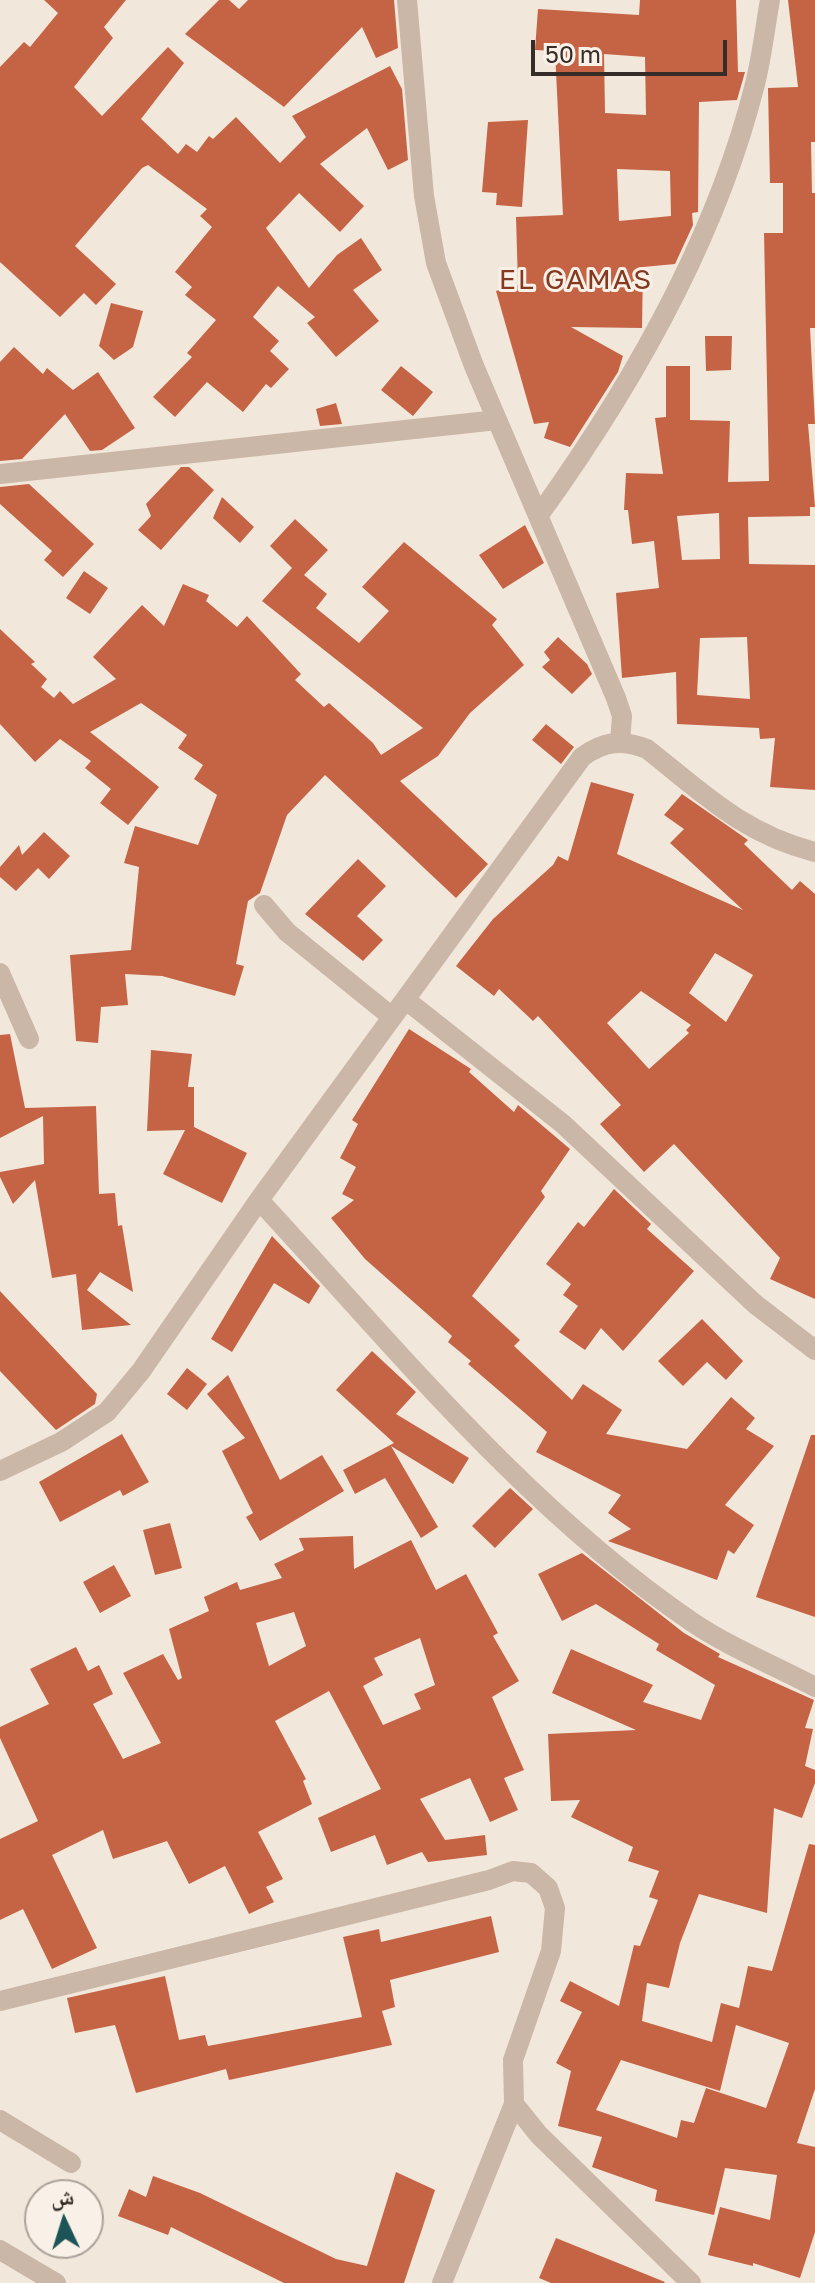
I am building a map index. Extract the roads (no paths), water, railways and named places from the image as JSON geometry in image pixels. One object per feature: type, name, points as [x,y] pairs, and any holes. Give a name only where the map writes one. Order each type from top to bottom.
[{"type":"street","points":[[407,0],[424,196],[436,263],[449,306],[616,698],[622,716],[620,742]]},
{"type":"street","points":[[539,515],[592,442],[666,310],[698,244],[727,170],[755,83],[770,0]]},
{"type":"street","points":[[0,474],[497,420]]},
{"type":"street","points":[[0,1471],[61,1442],[107,1412],[141,1371],[259,1200],[582,757],[594,749],[620,742],[647,749],[726,814],[776,841],[815,852]]},
{"type":"street","points":[[264,905],[287,932],[392,1017]]},
{"type":"street","points":[[0,973],[29,1039]]},
{"type":"street","points":[[406,1000],[563,1124],[755,1304],[815,1350]]},
{"type":"street","points":[[259,1200],[451,1408],[558,1516],[624,1572],[695,1624],[815,1687]]},
{"type":"street","points":[[0,2001],[489,1880],[513,1871],[531,1873],[548,1888],[555,1908],[551,1951],[513,2060],[514,2104],[442,2283]]},
{"type":"street","points":[[514,2104],[539,2135],[691,2283]]},
{"type":"street","points":[[0,2120],[71,2163]]},
{"type":"street","points":[[0,2250],[56,2283]]},
{"type":"district","name":"EL GAMAS","points":[[576,280]]}]
